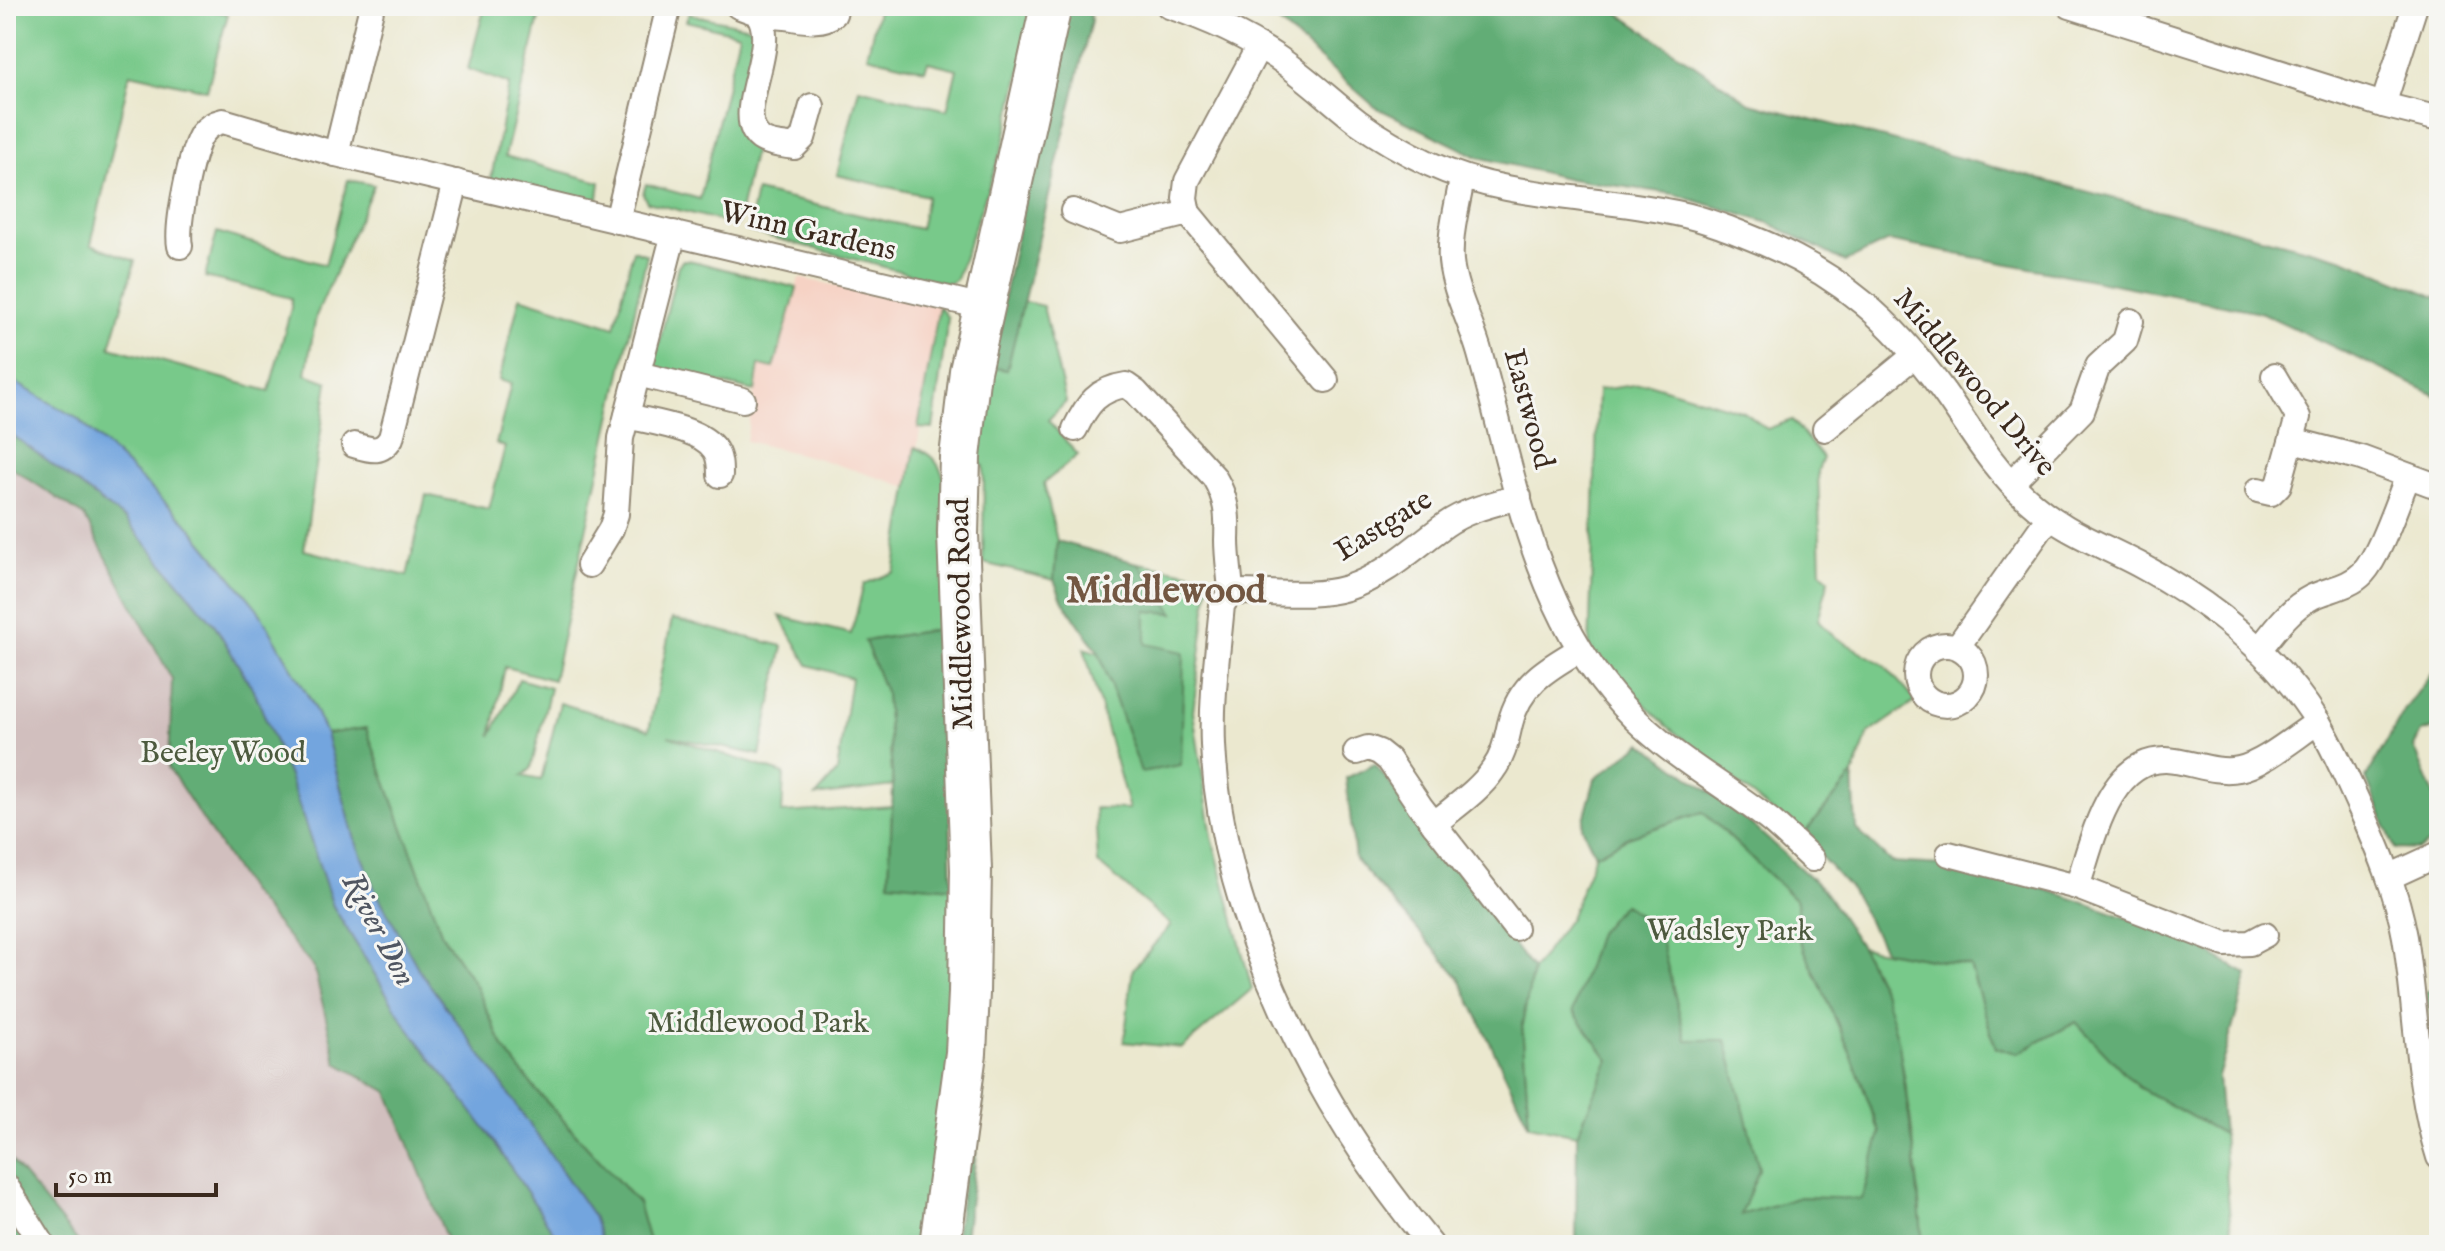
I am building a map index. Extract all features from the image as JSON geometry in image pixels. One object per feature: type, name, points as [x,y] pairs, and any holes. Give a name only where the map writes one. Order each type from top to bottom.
[{"type":"main road","name":"Middlewood Road","points":[[942,1238],[966,1053],[969,993],[971,870],[958,534],[960,457],[970,371],[1051,6]]},
{"type":"street","points":[[336,154],[372,6]]},
{"type":"street","points":[[617,221],[669,6]]},
{"type":"street","points":[[738,6],[757,13],[766,32],[750,124],[756,135],[767,142],[794,147],[803,138],[812,106]]},
{"type":"street","points":[[762,19],[770,16],[820,21],[834,14],[836,6]]},
{"type":"street","name":"Middlewood Drive","points":[[1169,6],[1215,22],[1259,46],[1299,73],[1360,123],[1398,147],[1462,178],[1542,195],[1679,213],[1797,257],[1846,287],[1878,314],[1943,390],[1983,451],[2011,483],[2049,517],[2082,539],[2136,563],[2205,605],[2259,650],[2283,675],[2318,722],[2339,759],[2389,877],[2405,935],[2430,1085],[2429,1124],[2439,1157]]},
{"type":"street","points":[[2070,6],[2109,12],[2383,105],[2439,119]]},
{"type":"street","points":[[2383,105],[2415,6]]},
{"type":"street","points":[[1259,46],[1187,181],[1185,198],[1188,213],[1326,380]]},
{"type":"street","name":"Winn Gardens","points":[[180,246],[179,219],[197,142],[212,123],[223,121],[336,154],[983,307]]},
{"type":"street","name":"Eastwood","points":[[1462,178],[1451,249],[1452,265],[1538,560],[1564,625],[1612,694],[1644,729],[1680,759],[1772,822],[1812,859]]},
{"type":"street","points":[[354,445],[373,451],[385,447],[391,438],[456,182]]},
{"type":"street","points":[[1073,211],[1120,230],[1188,213]]},
{"type":"street","points":[[589,565],[607,537],[616,514],[617,473],[627,416],[674,233]]},
{"type":"street","points":[[2011,483],[2082,411],[2098,366],[2125,341],[2131,321]]},
{"type":"street","points":[[1825,429],[1915,355]]},
{"type":"street","points":[[638,374],[743,400]]},
{"type":"street","points":[[2258,490],[2271,493],[2279,485],[2298,417],[2274,376]]},
{"type":"street","points":[[1075,429],[1085,408],[1096,395],[1112,387],[1126,385],[1214,477],[1223,492],[1229,522],[1227,541],[1231,592],[1222,605],[1213,707],[1213,745],[1221,819],[1246,918],[1282,1008],[1307,1058],[1419,1241]]},
{"type":"street","points":[[627,416],[692,433],[707,442],[719,459],[720,475]]},
{"type":"street","points":[[2259,650],[2292,611],[2310,598],[2361,575],[2420,480],[2361,458],[2292,440]]},
{"type":"street","name":"Eastgate","points":[[1231,592],[1323,593],[1348,587],[1391,566],[1465,513],[1519,497]]},
{"type":"street","points":[[1958,646],[2049,517]]},
{"type":"street","points":[[1434,824],[1492,772],[1502,755],[1519,699],[1531,681],[1579,650]]},
{"type":"street","points":[[2077,887],[2107,801],[2121,780],[2135,769],[2150,762],[2166,760],[2223,770],[2240,769],[2256,763],[2318,722]]},
{"type":"street","points":[[1356,752],[1368,748],[1389,760],[1515,928]]},
{"type":"street","points":[[1949,854],[2077,887],[2225,944],[2250,943],[2265,935]]},
{"type":"street","points":[[2389,877],[2439,854]]},
{"type":"street","points":[[6,1186],[43,1245]]},
{"type":"shaded area","points":[[799,278],[939,306],[911,488],[816,458],[746,441],[759,365],[775,368]]},
{"type":"shaded area","points":[[6,464],[84,516],[172,679],[169,769],[249,891],[314,968],[337,1063],[388,1092],[449,1245],[81,1245],[6,1154]]},
{"type":"green space","name":"Middlewood Park","points":[[6,6],[194,6],[228,14],[207,90],[130,73],[91,244],[135,261],[110,347],[269,391],[291,298],[205,277],[217,232],[325,265],[348,180],[374,185],[316,316],[306,374],[328,382],[304,550],[407,576],[426,495],[489,509],[505,447],[496,444],[511,384],[499,380],[520,297],[615,327],[633,250],[647,255],[553,680],[505,667],[491,736],[519,679],[550,688],[531,769],[522,776],[541,780],[560,703],[649,730],[672,619],[783,646],[760,755],[668,736],[784,774],[782,813],[892,806],[889,881],[952,888],[955,1020],[930,1245],[650,1245],[638,1203],[536,1090],[503,1047],[476,986],[442,935],[366,728],[326,734],[311,701],[257,608],[186,522],[78,419],[6,377]]},
{"type":"green space","points":[[485,6],[542,6],[505,156],[600,182],[598,198],[591,201],[491,179],[509,84],[468,69]]},
{"type":"green space","points":[[879,6],[1035,6],[1004,143],[956,279],[948,284],[748,231],[756,191],[920,229],[927,196],[837,175],[859,88],[947,110],[957,69],[928,62],[925,70],[867,56]]},
{"type":"green space","points":[[1089,6],[1091,21],[1007,370],[989,367],[1064,14]]},
{"type":"green space","points":[[1260,6],[1608,6],[1750,103],[2341,258],[2439,298],[2439,397],[2260,312],[1888,241],[1845,262],[1769,223],[1674,194],[1570,179],[1478,157],[1375,107]]},
{"type":"green space","points":[[689,14],[750,27],[755,32],[735,124],[741,139],[754,149],[737,225],[647,202],[643,194],[646,184],[700,199],[739,34],[686,21]]},
{"type":"green space","points":[[683,260],[797,288],[774,368],[759,365],[755,391],[656,368],[655,360],[678,266]]},
{"type":"green space","points":[[1021,301],[1043,306],[1066,402],[1048,420],[1078,455],[1044,483],[1057,541],[1054,580],[983,563],[984,466],[977,463],[989,367],[1007,370]]},
{"type":"green space","points":[[939,306],[948,318],[933,429],[918,428]]},
{"type":"green space","points":[[1648,383],[1744,412],[1767,429],[1792,420],[1823,458],[1818,470],[1821,572],[1829,579],[1818,620],[1835,637],[1884,665],[1916,701],[1868,734],[1853,775],[1802,836],[1666,725],[1589,650],[1598,390]]},
{"type":"green space","name":"Beeley Wood","points":[[6,430],[126,520],[215,625],[256,695],[289,776],[333,906],[406,1025],[489,1134],[562,1245],[449,1245],[388,1092],[337,1063],[314,968],[249,891],[169,768],[172,679],[84,516],[6,464]]},
{"type":"green space","points":[[915,447],[934,459],[944,478],[946,628],[865,641],[886,694],[893,786],[816,796],[837,772],[851,678],[808,665],[780,616],[851,634],[864,584],[894,572]]},
{"type":"green space","points":[[1057,541],[1138,563],[1174,613],[1146,611],[1146,644],[1184,652],[1181,765],[1141,772],[1099,653],[1063,601],[1054,580]]},
{"type":"green space","points":[[1138,563],[1210,576],[1193,712],[1212,837],[1252,989],[1182,1048],[1124,1042],[1133,969],[1171,925],[1098,863],[1095,808],[1129,809],[1084,648],[1099,653],[1141,771],[1146,610],[1173,613]]},
{"type":"green space","points":[[946,628],[952,888],[889,882],[893,786],[886,694],[865,641]]},
{"type":"green space","points":[[2439,664],[2439,727],[2421,732],[2414,747],[2439,807],[2439,837],[2418,850],[2395,849],[2366,778],[2405,709]]},
{"type":"green space","points":[[366,728],[442,935],[476,986],[503,1047],[536,1090],[638,1203],[650,1245],[603,1245],[593,1216],[419,970],[376,892],[355,840],[326,734]]},
{"type":"green space","points":[[1642,743],[1739,813],[1823,889],[1861,947],[1885,995],[1899,1044],[1923,1245],[1576,1245],[1577,1135],[1609,1060],[1573,1011],[1598,933],[1623,904],[1658,929],[1686,1040],[1726,1040],[1759,1169],[1741,1215],[1800,1197],[1862,1199],[1880,1133],[1851,1054],[1798,935],[1797,901],[1703,812],[1631,836],[1595,855],[1582,827],[1595,779]]},
{"type":"green space","points":[[1375,764],[1533,970],[1522,1024],[1529,1125],[1459,977],[1355,859],[1346,778]]},
{"type":"green space","points":[[1853,775],[1856,829],[1891,862],[1960,866],[2054,892],[2181,937],[2248,975],[2218,1077],[2223,1134],[2138,1087],[2076,1022],[2018,1053],[1996,1048],[1970,966],[1885,951],[1850,888],[1802,836]]},
{"type":"green space","name":"Wadsley Park","points":[[1703,812],[1797,901],[1798,935],[1851,1054],[1880,1134],[1862,1200],[1800,1197],[1741,1215],[1759,1169],[1726,1041],[1686,1041],[1658,929],[1624,904],[1598,933],[1609,1060],[1577,1135],[1529,1125],[1522,1024],[1533,970],[1570,918],[1595,855],[1631,836]]},
{"type":"green space","name":"Wadsley Park","points":[[1861,947],[1970,966],[1996,1048],[2018,1053],[2076,1022],[2138,1087],[2223,1134],[2232,1245],[1923,1245],[1911,1120],[1901,1057],[1885,997]]},
{"type":"green space","points":[[2427,991],[2439,991],[2439,1056],[2434,1041]]},
{"type":"green space","points":[[980,1072],[983,1101],[964,1245],[954,1245]]},
{"type":"green space","points":[[6,1154],[81,1245],[6,1245]]},
{"type":"water","name":"River Don","points":[[6,377],[78,419],[186,522],[257,608],[311,701],[326,734],[355,840],[376,892],[419,970],[593,1216],[603,1245],[562,1245],[489,1134],[406,1025],[333,906],[289,776],[256,695],[215,625],[126,520],[6,430]]},
{"type":"district","name":"Middlewood","points":[[1166,592]]}]
